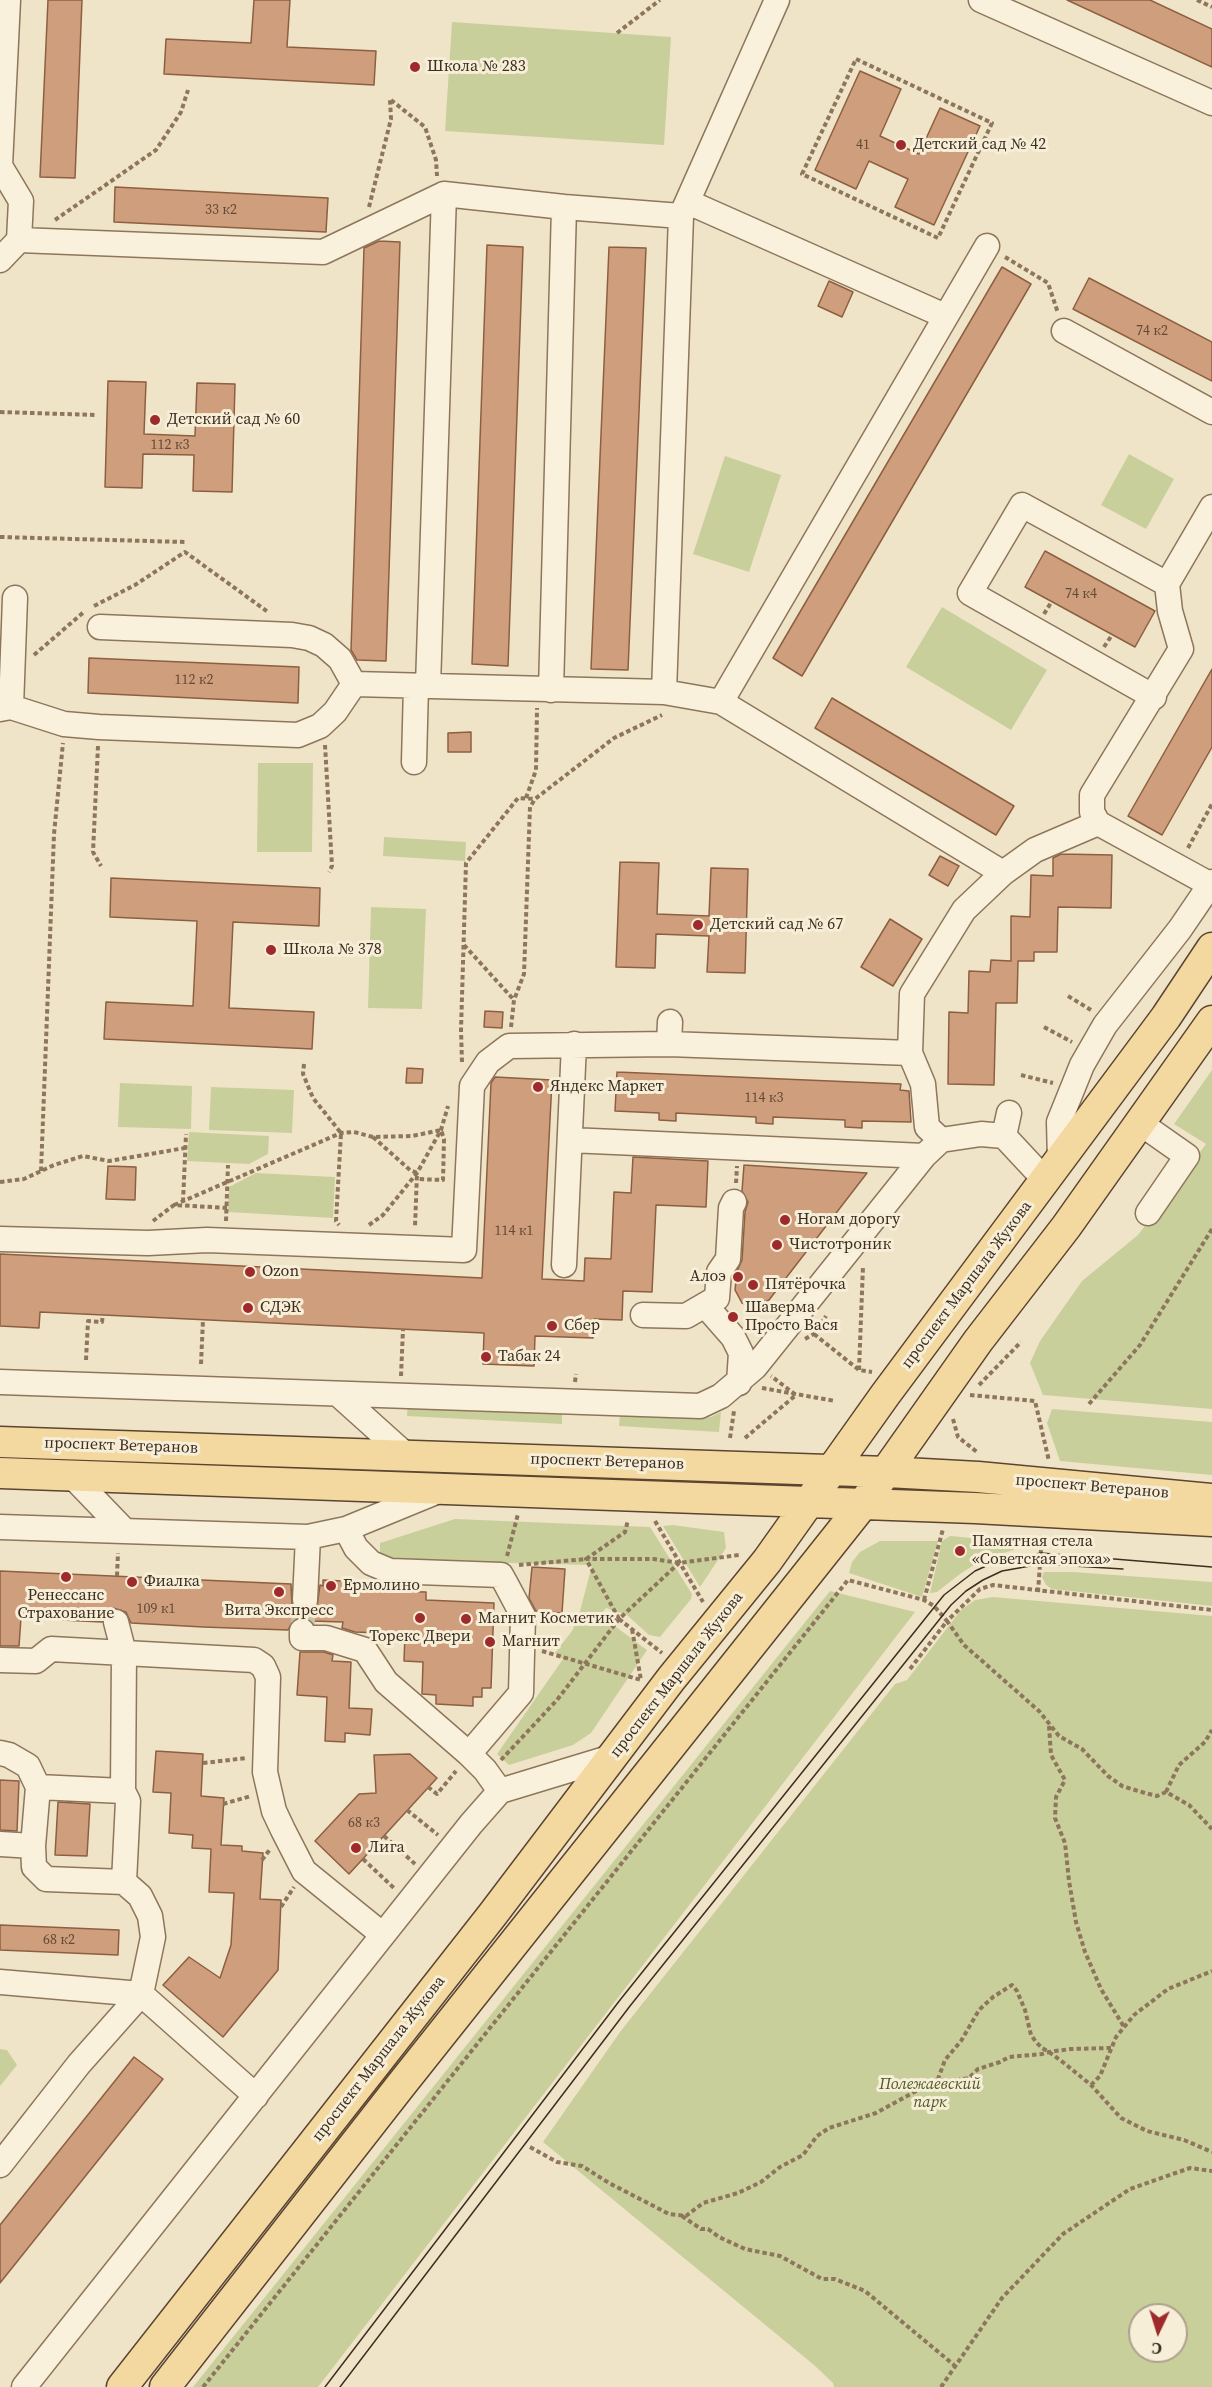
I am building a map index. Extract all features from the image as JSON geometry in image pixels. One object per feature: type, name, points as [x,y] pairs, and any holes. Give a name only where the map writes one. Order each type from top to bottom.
[{"type":"main road","name":"проспект Маршала Жукова","points":[[122,2387],[493,1914],[612,1757],[767,1562],[830,1470],[1166,1017],[1212,948]]},
{"type":"main road","name":"проспект Маршала Жукова","points":[[165,2387],[400,2085],[862,1504],[978,1341],[1066,1227],[1212,1021]]},
{"type":"main road","name":"проспект Ветеранов","points":[[0,1442],[886,1472],[978,1477],[1212,1499]]},
{"type":"main road","name":"проспект Ветеранов","points":[[0,1473],[862,1504],[1212,1521]]},
{"type":"street","points":[[8,0],[0,165],[21,201],[28,240]]},
{"type":"street","points":[[664,692],[685,209],[777,0]]},
{"type":"street","points":[[981,0],[1212,103]]},
{"type":"street","points":[[0,260],[28,240],[323,252],[444,194],[564,207],[685,209],[945,316]]},
{"type":"street","points":[[414,762],[422,686],[444,194]]},
{"type":"street","points":[[544,690],[564,207]]},
{"type":"street","points":[[721,702],[987,246]]},
{"type":"street","points":[[1064,331],[1212,412]]},
{"type":"street","points":[[1154,697],[970,593],[1022,505],[1167,584]]},
{"type":"street","points":[[570,1140],[933,1148],[981,1134],[1004,1136],[1053,1171],[1059,1122],[1082,1065],[1105,1025],[1180,929],[1211,884],[1098,823],[1092,812],[1092,795],[1154,697],[1181,649],[1170,611],[1167,584],[1212,507]]},
{"type":"street","points":[[15,598],[6,708],[64,724],[99,728],[298,735],[320,726],[335,712],[354,684]]},
{"type":"street","points":[[100,627],[292,635],[309,638],[324,645],[340,659],[354,684]]},
{"type":"street","points":[[354,684],[664,692],[721,702],[1004,873]]},
{"type":"street","points":[[933,1148],[927,1127],[923,1084],[910,1053],[912,994],[964,910],[1004,873],[1035,850],[1098,823]]},
{"type":"street","points":[[0,1239],[148,1243],[224,1241],[464,1250],[472,1086],[488,1062],[509,1046],[574,1044],[669,1034],[910,1053]]},
{"type":"street","points":[[564,1265],[574,1044]]},
{"type":"street","points":[[1004,1136],[1009,1113]]},
{"type":"street","points":[[1140,1123],[1187,1156],[1148,1212]]},
{"type":"street","points":[[0,1382],[699,1406],[722,1396],[757,1365],[933,1148]]},
{"type":"street","points":[[644,1315],[686,1316],[717,1298],[719,1272],[728,1259],[731,1208],[734,1202]]},
{"type":"street","points":[[705,1305],[733,1337],[741,1353],[739,1383]]},
{"type":"street","points":[[338,1394],[407,1455]]},
{"type":"street","points":[[72,1476],[124,1530]]},
{"type":"street","points":[[0,1527],[308,1537],[346,1529],[441,1490]]},
{"type":"street","points":[[346,1529],[356,1548],[371,1563],[390,1571],[501,1575],[523,1616],[521,1693],[469,1754]]},
{"type":"street","points":[[305,1600],[308,1537]]},
{"type":"street","points":[[116,1622],[124,1653],[123,1791],[128,1801],[124,1882]]},
{"type":"street","points":[[302,1631],[302,1638],[326,1638],[365,1650],[386,1682],[469,1754],[485,1770],[500,1791]]},
{"type":"street","points":[[0,1660],[36,1661],[51,1649],[254,1660],[263,1666],[268,1677],[265,1772],[274,1811],[304,1871],[383,1935]]},
{"type":"street","points":[[0,1753],[9,1755],[28,1767],[38,1786],[33,1846],[34,1867],[46,1879],[124,1882],[140,1896],[150,1916],[153,1937],[141,1994],[78,2064],[0,2165]]},
{"type":"street","points":[[24,2387],[471,1824],[500,1791],[612,1757]]},
{"type":"street","points":[[38,1786],[123,1791]]},
{"type":"street","points":[[0,1844],[33,1846]]},
{"type":"street","points":[[0,1982],[141,1994],[256,2096]]},
{"type":"path","points":[[617,33],[660,0]]},
{"type":"path","points":[[1197,0],[1212,7]]},
{"type":"path","points":[[856,59],[992,123],[948,216],[938,238],[802,174],[856,59]]},
{"type":"path","points":[[28,240],[156,150],[181,112],[188,90]]},
{"type":"path","points":[[363,233],[391,118],[390,100],[425,127],[436,160],[438,185],[444,194]]},
{"type":"path","points":[[987,246],[1048,283],[1064,331]]},
{"type":"path","points":[[0,412],[96,415]]},
{"type":"path","points":[[0,537],[185,542]]},
{"type":"path","points":[[185,552],[288,627],[292,635]]},
{"type":"path","points":[[526,798],[536,770],[544,690]]},
{"type":"path","points":[[509,1046],[514,1000],[524,974],[530,807],[535,799],[614,738],[648,720],[688,705],[690,697]]},
{"type":"path","points":[[41,1171],[54,834],[64,724]]},
{"type":"path","points":[[320,726],[325,744],[332,866],[329,872]]},
{"type":"path","points":[[99,728],[93,852],[101,866]]},
{"type":"path","points":[[462,1070],[466,863],[518,798],[535,799]]},
{"type":"path","points":[[1186,851],[1212,804]]},
{"type":"path","points":[[463,944],[514,1000]]},
{"type":"path","points":[[1068,996],[1094,1012]]},
{"type":"path","points":[[1044,1027],[1077,1044]]},
{"type":"path","points":[[304,1064],[303,1074],[313,1098],[340,1133],[336,1221],[340,1226],[339,1246]]},
{"type":"path","points":[[1021,1075],[1060,1085]]},
{"type":"path","points":[[339,1246],[383,1215],[417,1173],[441,1130],[449,1103]]},
{"type":"path","points":[[417,1179],[443,1180],[444,1139],[441,1130]]},
{"type":"path","points":[[148,1243],[149,1223],[174,1205],[340,1133],[354,1132],[373,1137],[412,1136],[441,1130]]},
{"type":"path","points":[[183,1202],[186,1134]]},
{"type":"path","points":[[373,1137],[410,1170],[417,1173]]},
{"type":"path","points":[[0,1182],[24,1179],[82,1156],[109,1161],[185,1148]]},
{"type":"path","points":[[224,1241],[228,1208],[228,1165]]},
{"type":"path","points":[[415,1249],[417,1173]]},
{"type":"path","points":[[174,1205],[228,1208]]},
{"type":"path","points":[[1089,1404],[1140,1345],[1212,1229]]},
{"type":"path","points":[[857,1268],[863,1258],[859,1370]]},
{"type":"path","points":[[86,1360],[88,1322],[102,1322],[103,1314]]},
{"type":"path","points":[[826,1315],[814,1334],[859,1370],[879,1374],[885,1395]]},
{"type":"path","points":[[201,1364],[203,1320]]},
{"type":"path","points":[[401,1369],[403,1329]]},
{"type":"path","points":[[963,1401],[1021,1342]]},
{"type":"path","points":[[739,1383],[835,1401]]},
{"type":"path","points":[[745,1438],[796,1395]]},
{"type":"path","points":[[969,1395],[1035,1401],[1049,1462],[1038,1460]]},
{"type":"path","points":[[958,1410],[953,1418],[958,1437],[980,1454]]},
{"type":"path","points":[[501,1575],[519,1513]]},
{"type":"path","points":[[586,1559],[625,1532],[629,1518]]},
{"type":"path","points":[[654,1519],[703,1603]]},
{"type":"path","points":[[924,1600],[943,1529]]},
{"type":"path","points":[[1038,1592],[1042,1534]]},
{"type":"path","points":[[117,1576],[118,1553]]},
{"type":"path","points":[[501,1575],[510,1566],[586,1559],[654,1559],[679,1563],[740,1555]]},
{"type":"path","points":[[586,1559],[620,1619],[663,1653]]},
{"type":"path","points":[[500,1761],[557,1700],[620,1619],[679,1563]]},
{"type":"path","points":[[203,2387],[848,1580],[924,1600],[934,1606],[964,1645],[1039,1711],[1059,1736],[1082,1749],[1122,1786],[1157,1796],[1166,1792],[1179,1765],[1205,1742],[1212,1730]]},
{"type":"path","points":[[909,1669],[947,1620],[980,1589],[993,1585],[1038,1592],[1212,1610]]},
{"type":"path","points":[[523,1616],[620,1619]]},
{"type":"path","points":[[522,1646],[642,1680],[632,1629]]},
{"type":"path","points":[[1049,1725],[1051,1755],[1065,1780],[1056,1797],[1055,1818],[1065,1843],[1076,1922],[1097,1980],[1124,2027]]},
{"type":"path","points":[[428,1787],[437,1794],[469,1754]]},
{"type":"path","points":[[203,1763],[266,1755]]},
{"type":"path","points":[[223,1804],[269,1792]]},
{"type":"path","points":[[1166,1792],[1189,1805],[1212,1828]]},
{"type":"path","points":[[407,1810],[441,1837]]},
{"type":"path","points":[[384,1836],[418,1866]]},
{"type":"path","points":[[363,1859],[398,1892]]},
{"type":"path","points":[[1091,2085],[1100,2076],[1116,2037],[1153,1998],[1167,1989],[1212,1971]]},
{"type":"path","points":[[530,2147],[557,2162],[582,2166],[609,2183],[669,2214],[686,2216],[703,2203],[738,2193],[761,2182],[780,2167],[804,2155],[817,2136],[829,2128],[876,2114],[938,2079],[945,2060],[961,2041],[979,2010],[993,1997],[1012,1985],[1025,2010],[1031,2035],[1036,2042],[1091,2085],[1121,2118],[1133,2125],[1184,2140],[1212,2152]]},
{"type":"path","points":[[938,2079],[946,2082],[969,2078],[978,2069],[1009,2057],[1111,2048]]},
{"type":"path","points":[[941,2387],[1002,2298],[1063,2234],[1130,2189],[1190,2168],[1212,2171]]},
{"type":"path","points":[[682,2215],[701,2229],[708,2229],[719,2237],[745,2249],[780,2256],[822,2278],[835,2279],[864,2291],[954,2365]]},
{"type":"green space","points":[[452,22],[671,37],[664,145],[445,131]]},
{"type":"green space","points":[[1129,454],[1174,479],[1146,529],[1101,505]]},
{"type":"green space","points":[[725,456],[781,475],[749,572],[693,554]]},
{"type":"green space","points":[[942,607],[1047,670],[1011,730],[906,667]]},
{"type":"green space","points":[[258,763],[313,763],[312,852],[257,852]]},
{"type":"green space","points":[[384,837],[466,842],[465,861],[383,856]]},
{"type":"green space","points":[[371,907],[426,909],[422,1009],[368,1008]]},
{"type":"green space","points":[[1212,1070],[1212,1409],[1043,1395],[1030,1363],[1040,1341],[1082,1281],[1138,1235],[1206,1144],[1174,1124]]},
{"type":"green space","points":[[120,1083],[192,1086],[191,1129],[118,1127]]},
{"type":"green space","points":[[211,1087],[294,1090],[292,1133],[209,1130]]},
{"type":"green space","points":[[189,1132],[269,1136],[268,1154],[249,1164],[187,1161]]},
{"type":"green space","points":[[256,1173],[335,1177],[333,1218],[228,1212],[229,1187]]},
{"type":"green space","points":[[408,1401],[562,1409],[562,1424],[407,1416]]},
{"type":"green space","points":[[1052,1409],[1212,1422],[1212,1475],[1060,1461],[1047,1423]]},
{"type":"green space","points":[[721,1412],[719,1432],[619,1426],[620,1414],[699,1418],[711,1417]]},
{"type":"green space","points":[[455,1519],[650,1527],[692,1594],[691,1599],[660,1637],[649,1635],[627,1615],[606,1608],[598,1618],[579,1615],[592,1565],[388,1560],[380,1556],[380,1543]]},
{"type":"green space","points":[[673,1525],[724,1532],[726,1548],[700,1587],[663,1526]]},
{"type":"green space","points":[[950,1536],[1015,1542],[1014,1550],[985,1558],[937,1592],[930,1593],[942,1541]]},
{"type":"green space","points":[[880,1541],[938,1541],[922,1597],[849,1573],[852,1562],[860,1552]]},
{"type":"green space","points":[[1044,1572],[1212,1582],[1212,1606],[1052,1589],[1046,1585],[1042,1577]]},
{"type":"green space","points":[[830,1591],[915,1612],[318,2387],[193,2387]]},
{"type":"green space","name":"Полежаевский парк","points":[[993,1597],[1212,1616],[1212,2387],[834,2387],[833,2383],[814,2365],[543,2142],[620,2032],[895,1684],[907,1680],[961,1610],[975,1600]]},
{"type":"green space","points":[[577,1619],[601,1623],[608,1621],[647,1650],[591,1733],[573,1745],[509,1765],[497,1754],[563,1659],[555,1653],[572,1631]]},
{"type":"green space","points":[[0,2049],[7,2050],[17,2065],[0,2086]]},
{"type":"building","points":[[48,0],[82,0],[75,178],[40,177]]},
{"type":"building","points":[[254,0],[290,0],[287,47],[376,51],[374,85],[164,74],[166,39],[251,43]]},
{"type":"building","points":[[1067,0],[1150,0],[1212,29],[1212,67]]},
{"type":"building","points":[[860,71],[901,89],[880,136],[919,154],[940,108],[980,126],[934,225],[895,207],[908,179],[869,161],[856,189],[815,170]]},
{"type":"building","points":[[115,187],[328,198],[326,232],[114,222]]},
{"type":"building","points":[[379,241],[400,242],[386,661],[357,660],[351,650],[364,248]]},
{"type":"building","points":[[487,245],[523,247],[508,666],[472,664]]},
{"type":"building","points":[[609,247],[646,248],[628,670],[591,669]]},
{"type":"building","points":[[1002,267],[1031,284],[802,676],[773,658]]},
{"type":"building","points":[[1089,278],[1212,342],[1212,381],[1073,309]]},
{"type":"building","points":[[829,281],[853,292],[842,317],[818,306]]},
{"type":"building","points":[[108,381],[146,382],[144,434],[195,436],[197,383],[235,384],[232,492],[193,491],[194,455],[143,454],[142,488],[105,487]]},
{"type":"building","points":[[1045,551],[1155,611],[1135,647],[1025,587]]},
{"type":"building","points":[[89,658],[299,667],[298,703],[88,693]]},
{"type":"building","points":[[1212,669],[1212,747],[1162,835],[1128,816]]},
{"type":"building","points":[[832,698],[1014,806],[996,835],[815,728]]},
{"type":"building","points":[[471,732],[471,752],[448,752],[448,733]]},
{"type":"building","points":[[1061,854],[1112,855],[1111,908],[1058,907],[1057,952],[1034,952],[1034,961],[1018,961],[1017,1003],[996,1003],[994,1085],[948,1084],[949,1012],[968,1013],[969,971],[990,972],[991,960],[1011,961],[1011,916],[1030,917],[1031,875],[1053,876],[1053,858]]},
{"type":"building","points":[[940,856],[959,866],[948,886],[929,875]]},
{"type":"building","points":[[620,862],[659,863],[657,914],[709,916],[711,868],[748,869],[745,973],[707,972],[709,936],[656,934],[655,968],[616,967]]},
{"type":"building","points":[[111,878],[320,888],[319,926],[233,922],[229,1008],[314,1012],[312,1049],[104,1039],[106,1002],[193,1006],[197,921],[110,917]]},
{"type":"building","points":[[890,919],[922,939],[893,986],[861,967]]},
{"type":"building","points":[[485,1011],[503,1012],[502,1028],[484,1027]]},
{"type":"building","points":[[407,1068],[423,1069],[422,1083],[406,1083]]},
{"type":"building","points":[[617,1072],[901,1084],[900,1090],[909,1091],[911,1122],[862,1121],[862,1128],[845,1127],[845,1120],[773,1117],[773,1124],[756,1123],[756,1117],[676,1113],[676,1121],[659,1120],[659,1113],[615,1111]]},
{"type":"building","points":[[495,1077],[552,1080],[542,1279],[584,1281],[585,1258],[611,1259],[614,1192],[631,1193],[633,1157],[708,1161],[706,1207],[656,1205],[652,1292],[623,1291],[622,1320],[594,1319],[593,1338],[535,1336],[534,1366],[483,1364],[484,1333],[40,1312],[39,1328],[0,1326],[0,1254],[482,1278],[491,1083]]},
{"type":"building","points":[[744,1165],[867,1173],[769,1300],[756,1307],[742,1303],[735,1290],[737,1271],[742,1260],[745,1212],[748,1202],[742,1191]]},
{"type":"building","points":[[108,1166],[136,1167],[135,1200],[106,1199]]},
{"type":"building","points":[[532,1567],[565,1569],[562,1613],[536,1611],[529,1598]]},
{"type":"building","points":[[0,1571],[291,1584],[292,1606],[297,1612],[304,1614],[312,1612],[317,1607],[320,1585],[323,1586],[323,1580],[381,1583],[388,1585],[388,1591],[426,1592],[426,1600],[494,1603],[491,1688],[482,1688],[482,1697],[473,1697],[473,1706],[436,1704],[436,1695],[422,1694],[423,1662],[404,1661],[405,1634],[355,1632],[342,1628],[343,1622],[311,1621],[303,1617],[294,1619],[288,1630],[203,1627],[131,1623],[126,1612],[113,1608],[106,1612],[102,1622],[21,1618],[19,1646],[0,1646]]},
{"type":"building","points":[[300,1652],[324,1652],[333,1655],[332,1661],[351,1662],[349,1708],[372,1709],[370,1735],[345,1733],[345,1742],[325,1741],[327,1697],[297,1695]]},
{"type":"building","points":[[156,1751],[203,1754],[201,1796],[224,1798],[221,1845],[242,1846],[242,1851],[263,1853],[260,1899],[281,1900],[278,1970],[223,2037],[163,1985],[189,1957],[220,1978],[231,1945],[234,1893],[209,1892],[211,1849],[192,1848],[193,1835],[169,1833],[171,1793],[153,1792]]},
{"type":"building","points":[[410,1754],[437,1778],[349,1874],[315,1841],[359,1794],[376,1793],[374,1755]]},
{"type":"building","points":[[0,1780],[19,1781],[17,1831],[0,1830]]},
{"type":"building","points":[[58,1802],[90,1804],[87,1856],[55,1855]]},
{"type":"building","points":[[0,1925],[119,1930],[118,1955],[0,1950]]},
{"type":"building","points":[[134,2057],[163,2079],[0,2283],[0,2225]]},
{"type":"tunnel","points":[[302,1631],[305,1600]]},
{"type":"tram line","points":[[325,2387],[620,2000],[944,1595],[975,1571],[995,1562],[1041,1553],[1212,1567]]},
{"type":"tram line","points":[[340,2387],[630,2006],[951,1605],[966,1591],[1002,1571],[1041,1564],[1123,1569]]},
{"type":"place","name":"Школа № 283","points":[[415,67]]},
{"type":"place","name":"Детский сад № 42","points":[[901,145]]},
{"type":"place","name":"Детский сад № 60","points":[[155,420]]},
{"type":"place","name":"Детский сад № 67","points":[[698,925]]},
{"type":"place","name":"Школа № 378","points":[[271,950]]},
{"type":"place","name":"Яндекс Маркет","points":[[538,1087]]},
{"type":"place","name":"Ногам дорогу","points":[[785,1220]]},
{"type":"place","name":"Чистотроник","points":[[777,1245]]},
{"type":"place","name":"Ozon","points":[[250,1272]]},
{"type":"place","name":"Алоэ","points":[[738,1277]]},
{"type":"place","name":"Пятёрочка","points":[[753,1285]]},
{"type":"place","name":"СДЭК","points":[[248,1308]]},
{"type":"place","name":"Шаверма Просто Вася","points":[[733,1317]]},
{"type":"place","name":"Сбер","points":[[552,1326]]},
{"type":"place","name":"Табак 24","points":[[486,1357]]},
{"type":"place","name":"Памятная стела «Советская эпоха»","points":[[960,1551]]},
{"type":"place","name":"Ренессанс Страхование","points":[[66,1577]]},
{"type":"place","name":"Фиалка","points":[[132,1582]]},
{"type":"place","name":"Ермолино","points":[[331,1586]]},
{"type":"place","name":"Вита Экспресс","points":[[279,1592]]},
{"type":"place","name":"Торекс Двери","points":[[420,1618]]},
{"type":"place","name":"Магнит Косметик","points":[[466,1619]]},
{"type":"place","name":"Магнит","points":[[490,1642]]},
{"type":"place","name":"Лига","points":[[356,1848]]}]
